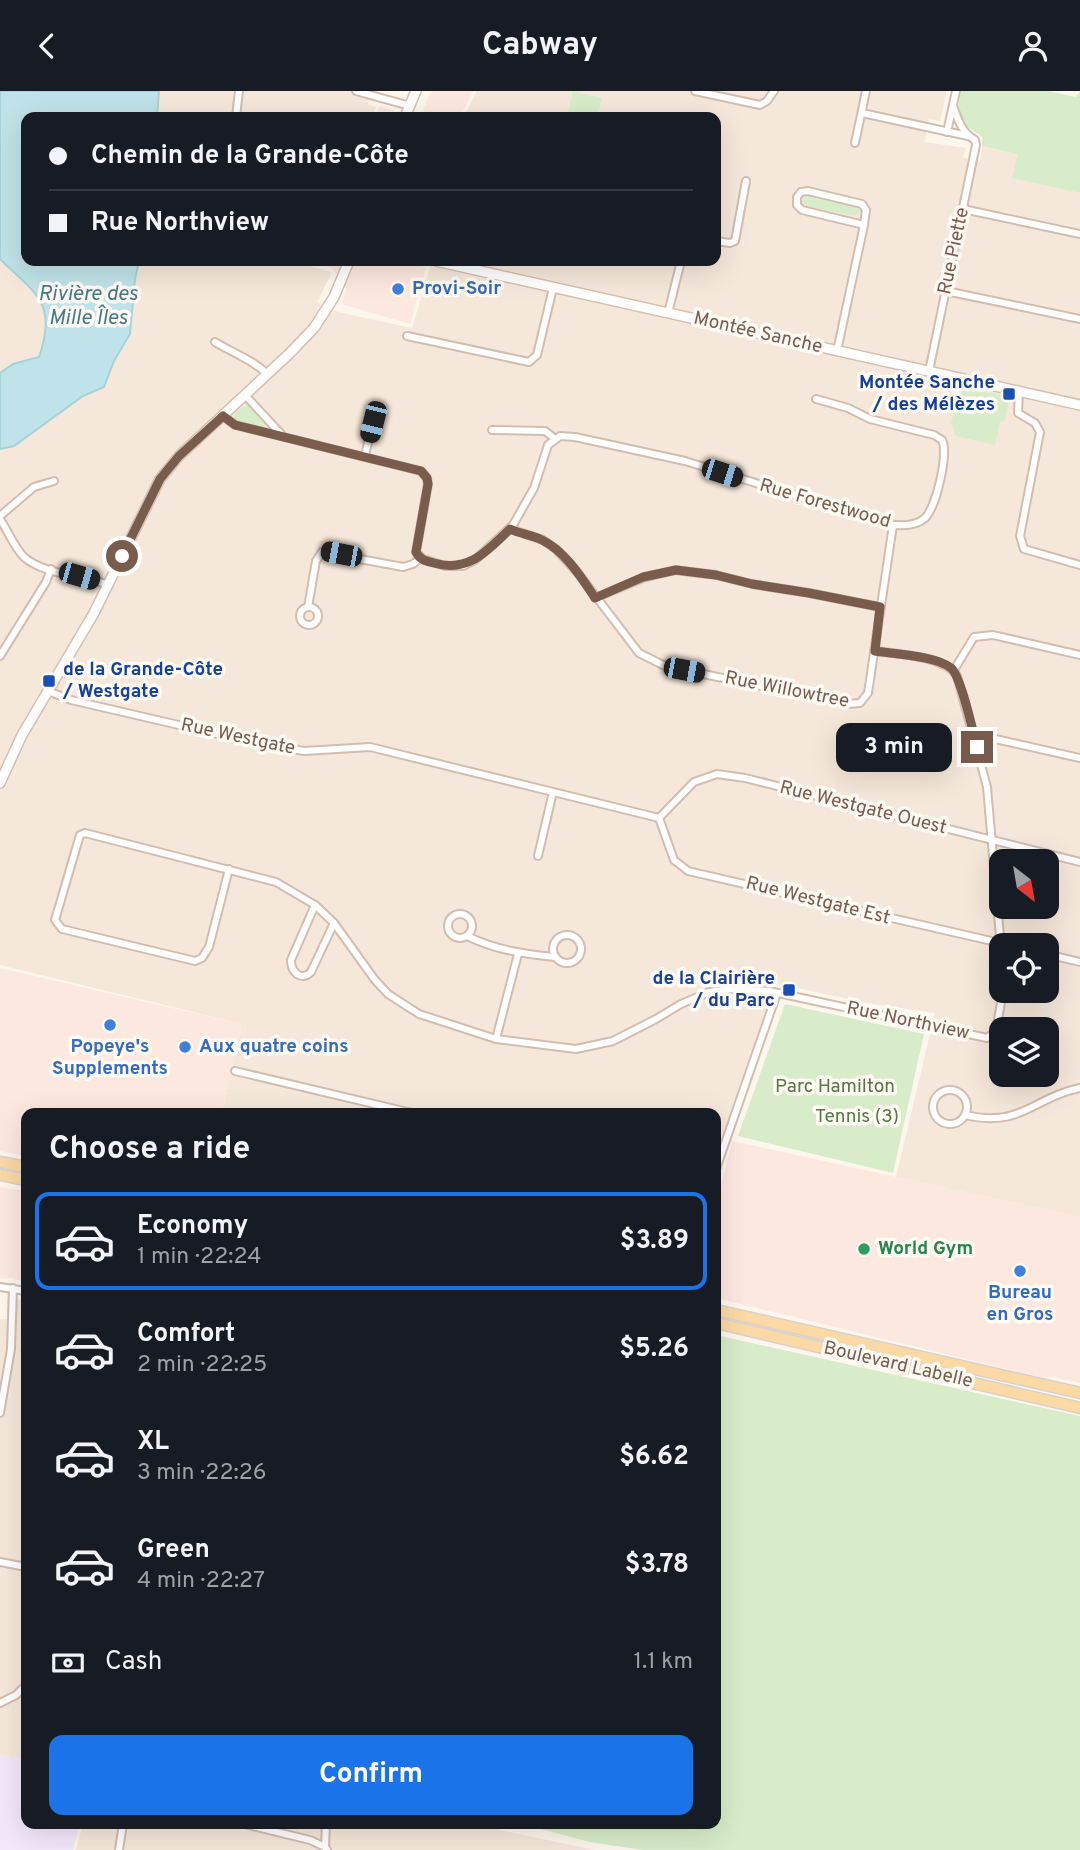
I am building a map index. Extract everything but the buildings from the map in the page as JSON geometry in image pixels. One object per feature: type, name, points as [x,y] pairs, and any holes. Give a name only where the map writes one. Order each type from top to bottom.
[{"type":"main road","points":[[407,112],[416,91]]},
{"type":"main road","points":[[0,783],[19,741],[109,585],[160,479],[179,456],[320,321],[348,266]]},
{"type":"main road","name":"Montée Sanche","points":[[471,266],[553,288],[1080,405]]},
{"type":"main road","points":[[0,1162],[21,1166]]},
{"type":"main road","points":[[0,1175],[21,1179]]},
{"type":"main road","name":"Boulevard Labelle","points":[[721,1311],[1080,1393]]},
{"type":"main road","name":"Boulevard Labelle","points":[[721,1324],[1080,1408]]},
{"type":"street","points":[[237,112],[239,91]]},
{"type":"street","points":[[356,91],[410,106]]},
{"type":"street","points":[[695,91],[760,105],[768,101],[774,91]]},
{"type":"street","points":[[855,143],[866,91]]},
{"type":"street","points":[[947,132],[956,91]]},
{"type":"street","name":"Rue Piette","points":[[929,371],[976,145],[975,140],[968,137],[959,123],[953,106]]},
{"type":"street","points":[[862,113],[968,137]]},
{"type":"street","points":[[721,241],[734,242],[741,218],[746,181]]},
{"type":"street","points":[[837,351],[864,225],[866,210],[862,204],[808,191],[800,192],[797,197],[797,205],[802,210],[864,225]]},
{"type":"street","points":[[963,209],[1080,235]]},
{"type":"street","points":[[668,313],[680,266]]},
{"type":"street","points":[[407,336],[529,362],[537,355],[553,288]]},
{"type":"street","points":[[946,291],[1080,319]]},
{"type":"street","points":[[215,342],[267,374]]},
{"type":"street","points":[[1020,391],[1018,412],[1035,423],[1040,432],[1020,536],[1024,549],[1080,565]]},
{"type":"street","points":[[245,395],[283,436]]},
{"type":"street","name":"Rue Forestwood","points":[[492,430],[545,431],[554,438],[563,435],[575,437],[685,461],[893,525],[920,522],[930,511],[940,480],[943,441],[937,436],[877,421],[842,405],[816,399]]},
{"type":"street","points":[[365,456],[375,410]]},
{"type":"street","points":[[223,416],[235,425],[419,470],[427,478],[416,552],[420,558],[441,565],[463,566],[475,560],[510,529],[531,494],[547,448],[554,438]]},
{"type":"street","points":[[54,481],[34,487],[0,518],[23,556],[32,562],[109,585]]},
{"type":"street","name":"Rue Willowtree","points":[[510,529],[552,546],[578,573],[639,653],[665,666],[848,704],[860,703],[868,693],[893,525]]},
{"type":"street","points":[[308,607],[316,561],[322,552],[404,567],[420,558]]},
{"type":"street","points":[[0,656],[46,582],[51,569]]},
{"type":"street","points":[[595,598],[643,577],[676,570],[716,575],[880,607]]},
{"type":"street","points":[[1000,933],[986,787],[954,670],[974,637],[993,635],[1080,655]]},
{"type":"street","points":[[875,651],[934,661],[954,670]]},
{"type":"street","name":"Rue Westgate","points":[[48,691],[71,700],[252,742],[304,751],[370,747],[659,818]]},
{"type":"street","points":[[974,736],[1080,758]]},
{"type":"street","name":"Rue Westgate Ouest","points":[[659,818],[694,782],[717,774],[745,778],[1080,862]]},
{"type":"street","points":[[538,856],[553,792]]},
{"type":"street","name":"Rue Westgate Est","points":[[659,818],[674,860],[688,871],[989,942]]},
{"type":"street","points":[[229,869],[209,947],[202,958],[195,961],[62,929],[55,920],[80,835],[85,833],[229,869],[276,882],[315,905],[334,923],[388,994],[419,1014],[496,1039],[576,1049],[613,1041],[709,992],[760,989],[777,993],[721,1155]]},
{"type":"street","points":[[315,905],[291,960],[291,968],[295,973],[301,976],[311,972],[334,923]]},
{"type":"street","points":[[467,936],[489,946],[518,954],[555,957],[564,963],[574,961],[581,953],[580,942],[571,936],[560,937],[554,946],[555,957]]},
{"type":"street","points":[[496,1039],[518,954]]},
{"type":"street","points":[[1059,957],[1080,962]]},
{"type":"street","name":"Rue Northview","points":[[777,993],[987,1038],[997,1029],[1001,1003]]},
{"type":"street","points":[[235,1071],[391,1108]]},
{"type":"street","points":[[965,1115],[985,1119],[1013,1116],[1080,1088]]},
{"type":"street","points":[[946,1090],[960,1093],[967,1101],[965,1115],[956,1123],[941,1122],[934,1112],[936,1097],[946,1090]]},
{"type":"street","points":[[0,1287],[21,1290]]},
{"type":"street","points":[[0,1413],[11,1349],[13,1288]]},
{"type":"street","points":[[0,1562],[21,1566]]},
{"type":"street","points":[[0,1703],[21,1690]]},
{"type":"street","points":[[119,1850],[122,1829]]},
{"type":"street","points":[[265,1829],[310,1840],[326,1848],[326,1829]]},
{"type":"shaded area","points":[[159,91],[371,91],[368,104],[376,107],[374,112],[157,112]]},
{"type":"shaded area","points":[[431,91],[473,91],[462,112],[422,112]]},
{"type":"shaded area","points":[[477,91],[947,91],[940,121],[929,119],[925,142],[966,148],[963,157],[980,162],[982,146],[1019,154],[1013,178],[1080,193],[1080,1217],[896,1177],[935,1013],[866,1003],[751,980],[748,997],[760,998],[767,1008],[721,1138],[721,1108],[223,1108],[242,1024],[0,965],[0,449],[15,446],[83,396],[104,387],[114,361],[130,334],[138,266],[310,266],[332,272],[317,302],[338,312],[412,328],[431,266],[721,266],[721,112],[466,112]]},
{"type":"shaded area","points":[[380,106],[396,112],[377,112]]},
{"type":"shaded area","points":[[0,259],[41,299],[46,318],[39,357],[13,364],[0,373]]},
{"type":"shaded area","points":[[324,266],[426,268],[410,324],[341,304],[347,288],[331,267]]},
{"type":"shaded area","points":[[0,968],[242,1024],[223,1108],[21,1108],[21,1155],[0,1151]]},
{"type":"shaded area","points":[[732,1141],[1080,1217],[1080,1383],[1040,1377],[721,1299],[721,1186]]},
{"type":"shaded area","points":[[0,1187],[21,1190],[21,1281],[12,1278],[0,1279]]},
{"type":"shaded area","points":[[8,1295],[21,1300],[21,1759],[0,1755],[0,1319],[7,1319]]},
{"type":"shaded area","points":[[0,1755],[21,1758],[21,1829],[79,1829],[73,1850],[0,1850]]},
{"type":"shaded area","points":[[81,1829],[495,1829],[595,1850],[76,1850]]},
{"type":"green space","points":[[573,91],[602,98],[599,112],[568,112]]},
{"type":"green space","points":[[961,91],[1048,91],[1076,97],[1080,91],[1080,193],[1012,178],[1018,154],[982,146],[982,137],[968,127],[959,115]]},
{"type":"green space","points":[[807,196],[856,207],[860,209],[860,213],[854,216],[806,206],[801,199]]},
{"type":"green space","points":[[961,387],[1009,397],[1005,420],[1000,422],[995,445],[956,436],[951,423]]},
{"type":"green space","points":[[247,404],[265,423],[266,429],[239,423],[234,419],[234,413]]},
{"type":"green space","name":"Parc Hamilton","points":[[785,1004],[924,1034],[893,1173],[738,1136]]},
{"type":"green space","points":[[721,1336],[1080,1416],[1080,1850],[642,1850],[590,1842],[541,1829],[721,1829]]},
{"type":"water","name":"Rivière des Mille Îles","points":[[0,91],[159,91],[157,112],[21,112],[21,266],[138,266],[130,334],[114,361],[104,387],[83,396],[14,446],[0,449],[0,373],[13,364],[39,357],[46,324],[44,311],[33,291],[0,259]]},
{"type":"place","name":"Provi-Soir","points":[[398,289]]},
{"type":"place","name":"Montée Sanche / des Mélèzes","points":[[1009,394]]},
{"type":"place","name":"de la Grande-Côte / Westgate","points":[[49,681]]},
{"type":"place","name":"de la Clairière / du Parc","points":[[789,990]]},
{"type":"place","name":"Popeye's Supplements","points":[[110,1025]]},
{"type":"place","name":"Aux quatre coins","points":[[185,1047]]},
{"type":"place","name":"World Gym","points":[[864,1249]]},
{"type":"place","name":"Bureau en Gros","points":[[1020,1271]]},
{"type":"route","points":[[122,556],[160,479],[179,456],[223,416],[235,425],[421,471],[428,484],[416,552],[420,558],[441,565],[451,567],[467,564],[510,529],[552,546],[578,573],[595,598],[643,577],[676,570],[716,575],[880,607],[875,651],[943,663],[952,669],[958,679],[977,747]]},
{"type":"park label","name":"Tennis (3)","points":[[857,1117]]}]
